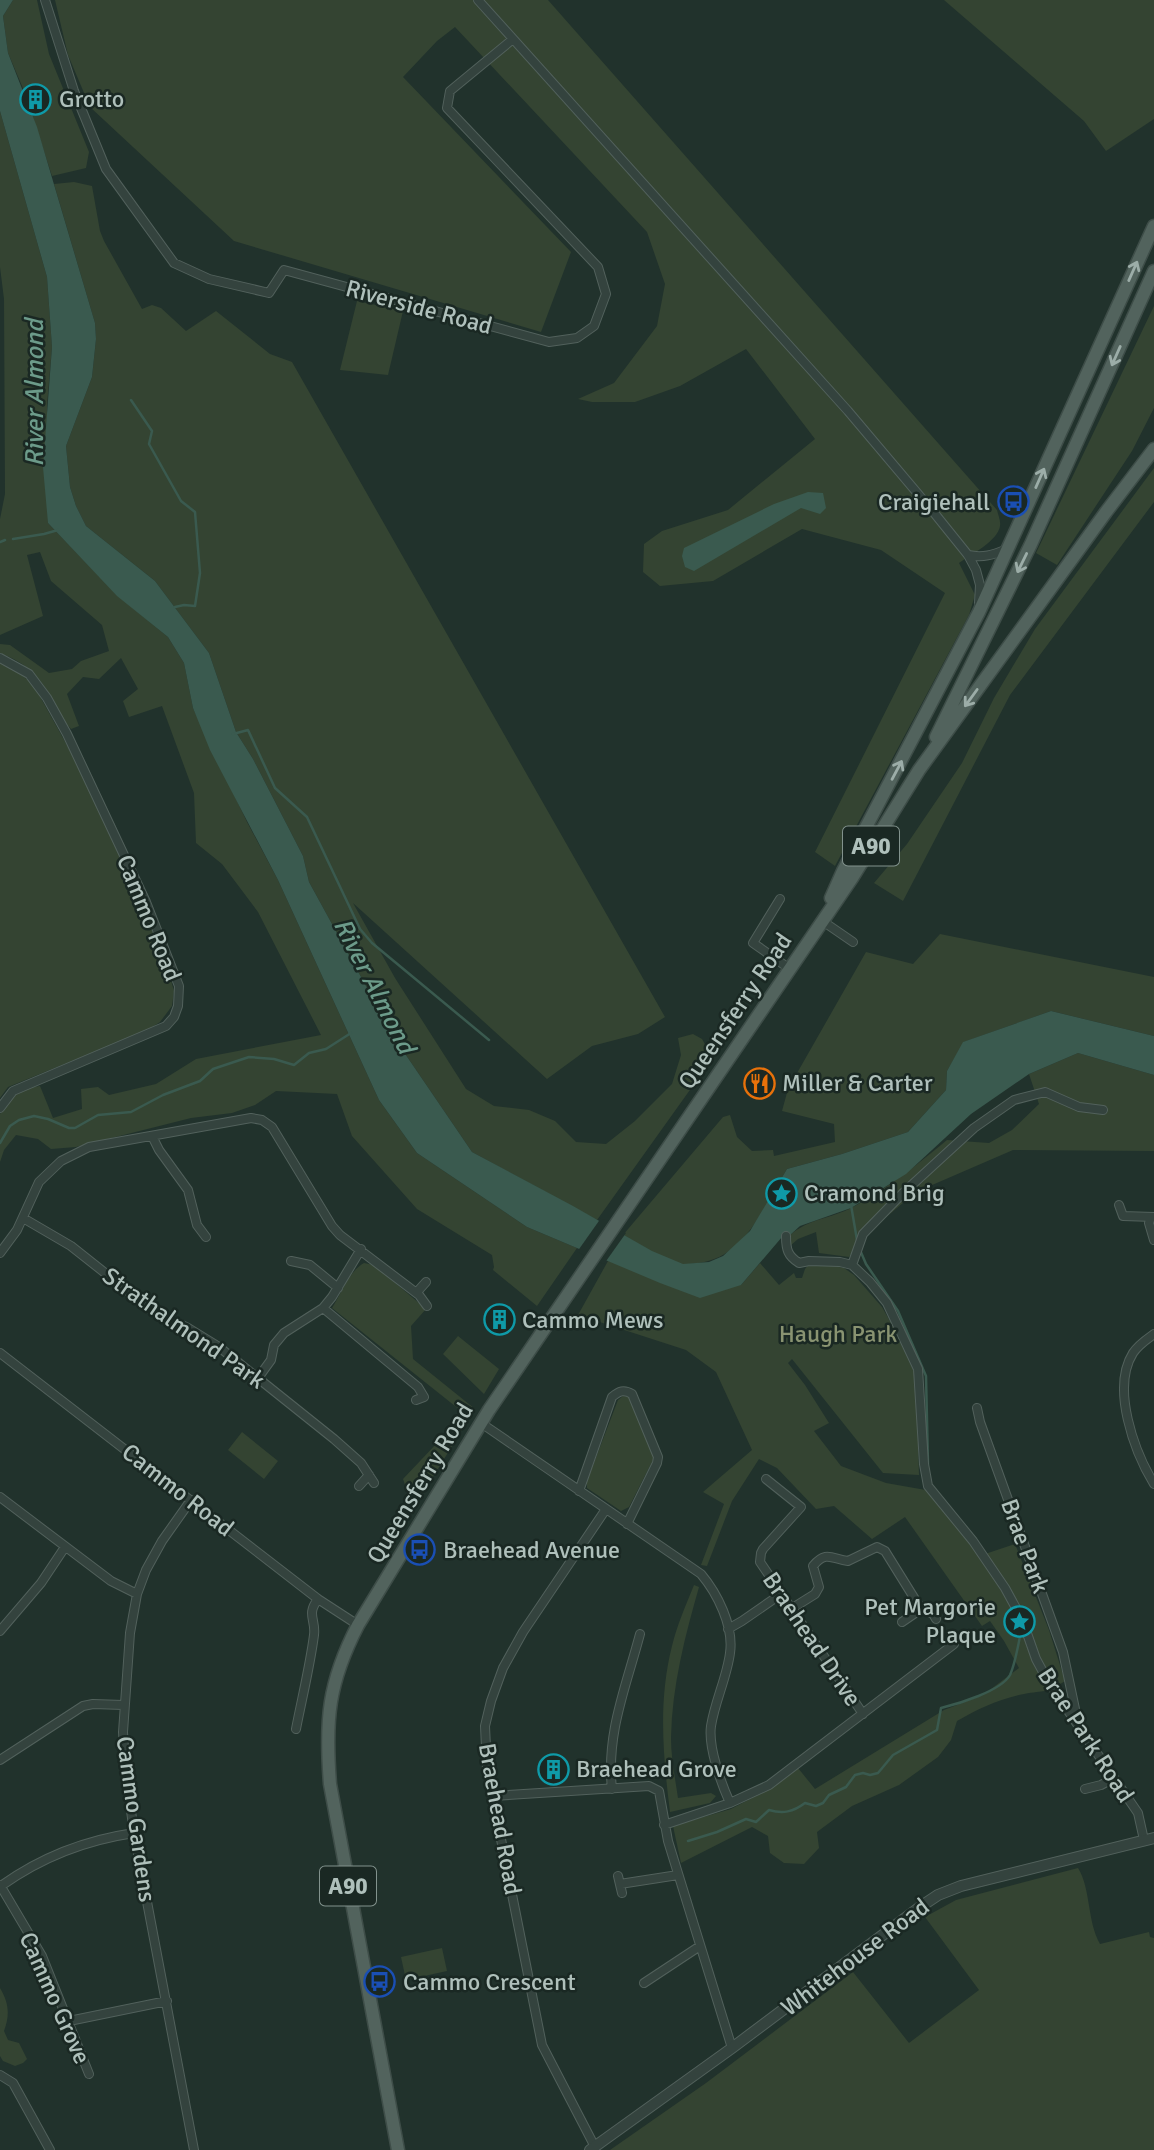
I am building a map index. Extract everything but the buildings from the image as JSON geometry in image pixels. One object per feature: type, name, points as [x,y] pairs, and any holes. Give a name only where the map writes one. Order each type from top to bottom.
[{"type":"main road","name":"A90","points":[[821,920],[843,871],[979,612],[1154,226]]},
{"type":"main road","name":"A90","points":[[821,920],[852,878],[919,770],[1031,544],[1154,271]]},
{"type":"main road","points":[[919,770],[1154,449]]},
{"type":"main road","name":"Queensferry Road","points":[[398,2150],[330,1784],[327,1744],[331,1693],[346,1647],[481,1423],[821,920]]},
{"type":"street","name":"Riverside Road","points":[[45,0],[74,91],[106,169],[174,263],[209,279],[269,293],[284,270],[549,342],[577,338],[594,326],[606,294],[598,267],[447,108],[450,91],[513,39]]},
{"type":"street","points":[[478,0],[848,411],[968,555],[976,569],[980,585],[979,612]]},
{"type":"street","points":[[968,555],[979,557],[1007,549]]},
{"type":"street","name":"Cammo Road","points":[[0,658],[29,674],[47,698],[67,734],[146,902],[177,977],[179,992],[176,1012],[166,1026],[13,1091],[0,1108]]},
{"type":"street","points":[[780,899],[753,943],[790,969]]},
{"type":"street","points":[[821,920],[853,942]]},
{"type":"street","points":[[786,1236],[786,1249],[791,1258],[799,1263],[840,1262],[852,1265],[863,1234],[902,1194],[974,1128],[1014,1100],[1045,1092],[1079,1107],[1103,1110]]},
{"type":"street","points":[[0,1253],[17,1230],[39,1182],[61,1161],[89,1147],[251,1118],[262,1120],[272,1127],[340,1235],[417,1292],[427,1307]]},
{"type":"street","points":[[152,1136],[188,1190],[197,1225],[206,1237]]},
{"type":"street","points":[[1119,1205],[1122,1216],[1152,1217],[1149,1223],[1154,1240]]},
{"type":"street","name":"Strathalmond Park","points":[[23,1219],[71,1246],[153,1311],[219,1347],[360,1463],[372,1479],[359,1486]]},
{"type":"street","points":[[258,1378],[271,1360],[274,1345],[284,1333],[323,1308],[361,1249]]},
{"type":"street","points":[[291,1261],[310,1265],[338,1288]]},
{"type":"street","name":"Brae Park Road","points":[[852,1265],[887,1303],[918,1369],[924,1464],[928,1486],[973,1541],[1005,1588],[1022,1619],[1036,1659],[1049,1683],[1140,1817],[1149,1839]]},
{"type":"street","points":[[417,1292],[426,1282]]},
{"type":"street","points":[[323,1308],[418,1387],[424,1397],[416,1400]]},
{"type":"street","points":[[1154,1335],[1133,1352],[1125,1371],[1123,1392],[1135,1446],[1154,1484]]},
{"type":"street","name":"Cammo Road","points":[[0,1353],[318,1599],[358,1625]]},
{"type":"street","points":[[579,1491],[612,1397],[619,1391],[632,1394],[658,1457],[627,1524]]},
{"type":"street","name":"Brae Park","points":[[978,1408],[980,1422],[1063,1652],[1078,1726]]},
{"type":"street","points":[[481,1423],[701,1574],[711,1586],[728,1629],[730,1651],[711,1727],[711,1746],[730,1803]]},
{"type":"street","points":[[1143,1466],[1153,1461]]},
{"type":"street","name":"Braehead Drive","points":[[766,1479],[801,1507],[761,1553],[762,1567],[863,1714]]},
{"type":"street","points":[[0,1497],[111,1581],[137,1594]]},
{"type":"street","name":"Cammo Gardens","points":[[191,1500],[162,1541],[137,1594],[123,1705],[125,1766],[134,1833],[194,2150]]},
{"type":"street","name":"Braehead Road","points":[[593,2148],[542,2045],[487,1769],[485,1726],[503,1668],[523,1632],[606,1509]]},
{"type":"street","points":[[0,1631],[41,1583],[65,1546]]},
{"type":"street","points":[[791,1609],[815,1594],[818,1587],[813,1566],[818,1560],[833,1556],[848,1561],[877,1547],[885,1551],[921,1609],[933,1614],[936,1619]]},
{"type":"street","points":[[728,1629],[781,1594]]},
{"type":"street","points":[[296,1728],[314,1632],[312,1607],[318,1599]]},
{"type":"street","points":[[902,1622],[921,1609]]},
{"type":"street","points":[[612,1789],[615,1720],[636,1639]]},
{"type":"street","name":"Braehead Drive","points":[[664,1825],[730,1803],[769,1785],[954,1644]]},
{"type":"street","points":[[0,1760],[83,1706],[123,1705]]},
{"type":"street","points":[[1085,1789],[1114,1778]]},
{"type":"street","points":[[493,1796],[649,1786],[656,1788],[660,1795],[664,1825],[678,1875],[732,2048]]},
{"type":"street","points":[[0,1885],[55,1855],[106,1838],[134,1833]]},
{"type":"street","name":"Whitehouse Road","points":[[593,2148],[938,1895],[976,1881],[1149,1839]]},
{"type":"street","points":[[620,1884],[678,1875]]},
{"type":"street","name":"Cammo Grove","points":[[0,1885],[42,1956],[89,2074]]},
{"type":"street","points":[[643,1983],[700,1946]]},
{"type":"street","points":[[69,2021],[167,2001]]},
{"type":"street","points":[[0,2075],[13,2084],[50,2150]]},
{"type":"green space","points":[[13,0],[37,0],[49,54],[89,152],[86,168],[52,176],[25,93],[8,53],[3,16]]},
{"type":"green space","points":[[55,0],[548,0],[997,510],[1000,524],[998,532],[983,547],[959,563],[975,595],[969,615],[835,866],[815,852],[945,593],[881,550],[802,529],[713,581],[660,586],[643,572],[644,544],[662,531],[728,510],[815,439],[746,349],[680,386],[635,402],[592,402],[578,399],[614,383],[657,326],[665,284],[647,232],[455,27],[437,41],[403,77],[571,252],[541,332],[234,241],[90,107],[68,55]]},
{"type":"green space","points":[[944,0],[1154,0],[1154,119],[1106,151],[1084,121]]},
{"type":"green space","points":[[0,111],[47,277],[52,347],[47,405],[48,523],[117,595],[168,637],[184,663],[193,708],[278,880],[379,1100],[417,1153],[527,1227],[577,1248],[537,1306],[493,1270],[492,1255],[417,1209],[352,1136],[337,1094],[276,1091],[255,1105],[232,1113],[191,1118],[76,1147],[51,1149],[38,1139],[16,1135],[4,1150],[0,1162],[0,1114],[13,1095],[26,1088],[40,1086],[53,1118],[82,1109],[81,1089],[98,1087],[109,1095],[156,1084],[196,1059],[321,1035],[258,912],[222,864],[196,843],[194,793],[162,706],[129,717],[123,701],[138,689],[121,658],[99,679],[83,677],[67,694],[79,726],[71,729],[37,677],[25,666],[0,653],[0,644],[10,645],[49,673],[72,669],[81,661],[109,651],[102,625],[51,581],[40,552],[27,555],[43,616],[0,635],[0,519],[5,494]]},
{"type":"green space","points":[[74,182],[92,186],[104,241],[142,309],[152,305],[161,308],[186,331],[216,311],[270,354],[292,362],[665,1017],[638,1034],[592,1046],[547,1079],[353,903],[395,978],[466,1089],[494,1106],[529,1110],[555,1121],[576,1142],[606,1144],[635,1121],[672,1084],[681,1055],[678,1038],[693,1034],[702,1039],[710,1053],[702,1073],[597,1220],[472,1152],[395,1039],[309,882],[303,856],[253,759],[236,732],[209,653],[155,581],[86,526],[70,487],[66,446],[92,377],[95,323],[54,184]]},
{"type":"green space","points":[[357,301],[403,311],[388,375],[340,370]]},
{"type":"green space","points":[[1154,306],[1154,408],[1132,451],[1057,565],[1036,553]]},
{"type":"green space","points":[[1154,468],[1154,502],[1010,695],[903,901],[874,883],[907,844],[962,763],[994,698],[1035,629]]},
{"type":"green space","points":[[0,662],[33,684],[68,747],[116,847],[166,963],[174,991],[172,1006],[160,1022],[148,1030],[8,1087],[0,1098]]},
{"type":"green space","points":[[940,934],[1154,977],[1154,1036],[1051,1011],[964,1042],[947,1071],[946,1090],[908,1132],[787,1169],[752,1228],[729,1251],[714,1259],[682,1264],[623,1235],[723,1117],[730,1115],[737,1137],[752,1151],[773,1150],[774,1156],[835,1142],[834,1124],[782,1111],[788,1089],[866,952],[913,964]]},
{"type":"green space","points":[[1078,1053],[1154,1075],[1154,1151],[1013,1150],[916,1192],[866,1234],[849,1257],[819,1253],[816,1232],[798,1239],[790,1246],[789,1236],[797,1230],[866,1200],[902,1176],[947,1140],[989,1143],[1012,1130],[1039,1104],[1029,1074]]},
{"type":"green space","name":"Haugh Park","points":[[608,1261],[741,1285],[760,1263],[779,1285],[794,1273],[796,1278],[802,1278],[808,1265],[835,1266],[854,1275],[882,1307],[916,1376],[919,1475],[883,1473],[792,1359],[788,1363],[829,1423],[814,1431],[841,1466],[886,1483],[937,1492],[982,1555],[1015,1544],[1049,1630],[1065,1681],[1049,1690],[997,1702],[957,1721],[951,1740],[938,1757],[899,1785],[852,1806],[817,1832],[819,1848],[804,1864],[784,1863],[770,1853],[768,1836],[752,1827],[681,1863],[673,1826],[731,1809],[769,1789],[798,1768],[815,1789],[944,1710],[983,1695],[1019,1668],[990,1621],[982,1626],[905,1517],[872,1539],[834,1506],[816,1509],[777,1468],[759,1459],[732,1501],[707,1566],[701,1565],[724,1504],[703,1492],[752,1450],[716,1372],[686,1350],[578,1315]]},
{"type":"green space","points":[[364,1263],[374,1265],[426,1309],[411,1326],[413,1359],[475,1409],[397,1535],[387,1527],[400,1516],[410,1499],[403,1479],[438,1442],[449,1437],[465,1414],[332,1308],[350,1277]]},
{"type":"green space","points":[[458,1336],[499,1369],[484,1394],[443,1354]]},
{"type":"green space","points":[[623,1396],[629,1397],[655,1456],[629,1507],[621,1511],[587,1488],[587,1481],[618,1400]]},
{"type":"green space","points":[[242,1432],[278,1461],[264,1479],[228,1450]]},
{"type":"green space","points":[[694,1585],[699,1587],[684,1643],[674,1699],[672,1760],[678,1798],[711,1793],[716,1796],[710,1803],[670,1812],[664,1749],[665,1687],[674,1638]]},
{"type":"green space","points":[[1078,1868],[1100,1944],[1149,1932],[1150,1937],[1154,1938],[1154,2150],[610,2150],[706,2083],[853,1972],[909,2043],[979,1990],[925,1917],[956,1900]]},
{"type":"green space","points":[[442,1948],[447,1971],[406,1980],[401,1957]]},
{"type":"green space","points":[[0,1988],[8,2009],[4,2031],[8,2040],[19,2043],[27,2059],[15,2066],[3,2061],[0,2056]]},
{"type":"shaded area","points":[[0,0],[13,0],[3,16],[8,53],[37,127],[95,323],[92,377],[66,446],[70,487],[76,506],[86,526],[155,581],[209,653],[236,732],[253,759],[303,856],[309,882],[395,1039],[472,1152],[652,1251],[683,1264],[709,1262],[723,1256],[750,1231],[787,1169],[908,1132],[946,1090],[947,1071],[963,1042],[1051,1011],[1154,1036],[1154,1075],[1078,1053],[1029,1074],[971,1114],[906,1174],[851,1208],[800,1226],[789,1236],[782,1237],[741,1285],[700,1298],[527,1227],[417,1153],[379,1100],[278,880],[210,750],[193,708],[184,663],[168,637],[117,596],[48,523],[43,467],[52,347],[47,277],[0,111]]},
{"type":"shaded area","points":[[808,492],[823,493],[826,508],[820,514],[801,508],[694,571],[685,567],[682,556],[684,548],[774,504]]},
{"type":"pier","points":[[601,1218],[626,1233],[604,1264],[577,1252]]},
{"type":"waterway","points":[[131,400],[152,431],[149,444],[181,501],[195,512],[200,573],[195,606],[175,607]]},
{"type":"waterway","points":[[13,539],[58,530]]},
{"type":"waterway","points":[[0,542],[5,540]]},
{"type":"waterway","name":"River Almond","points":[[233,734],[248,730],[275,788],[307,817],[360,929],[372,943],[489,1040]]},
{"type":"waterway","points":[[0,1143],[10,1126],[19,1120],[34,1116],[75,1128],[98,1115],[131,1112],[163,1095],[200,1081],[213,1069],[249,1057],[274,1059],[294,1065],[309,1053],[326,1049],[351,1033]]},
{"type":"waterway","points":[[851,1205],[857,1240]]},
{"type":"waterway","points":[[860,1250],[866,1264],[898,1311],[926,1376],[928,1464]]},
{"type":"waterway","points":[[688,1841],[746,1819],[756,1822],[769,1810],[788,1811],[805,1803],[816,1806],[823,1803],[829,1795],[846,1787],[855,1775],[878,1773],[893,1755],[937,1730],[941,1708],[978,1696],[1005,1681],[1014,1664],[1022,1626]]},
{"type":"place","name":"Grotto","points":[[36,99]]},
{"type":"place","name":"Craigiehall","points":[[1013,502]]},
{"type":"place","name":"Miller & Carter","points":[[759,1083]]},
{"type":"place","name":"Cramond Brig","points":[[781,1193]]},
{"type":"place","name":"Cammo Mews","points":[[499,1320]]},
{"type":"place","name":"Braehead Avenue","points":[[420,1550]]},
{"type":"place","name":"Pet Margorie Plaque","points":[[1019,1621]]},
{"type":"place","name":"Braehead Grove","points":[[553,1769]]},
{"type":"place","name":"Cammo Crescent","points":[[380,1982]]}]
